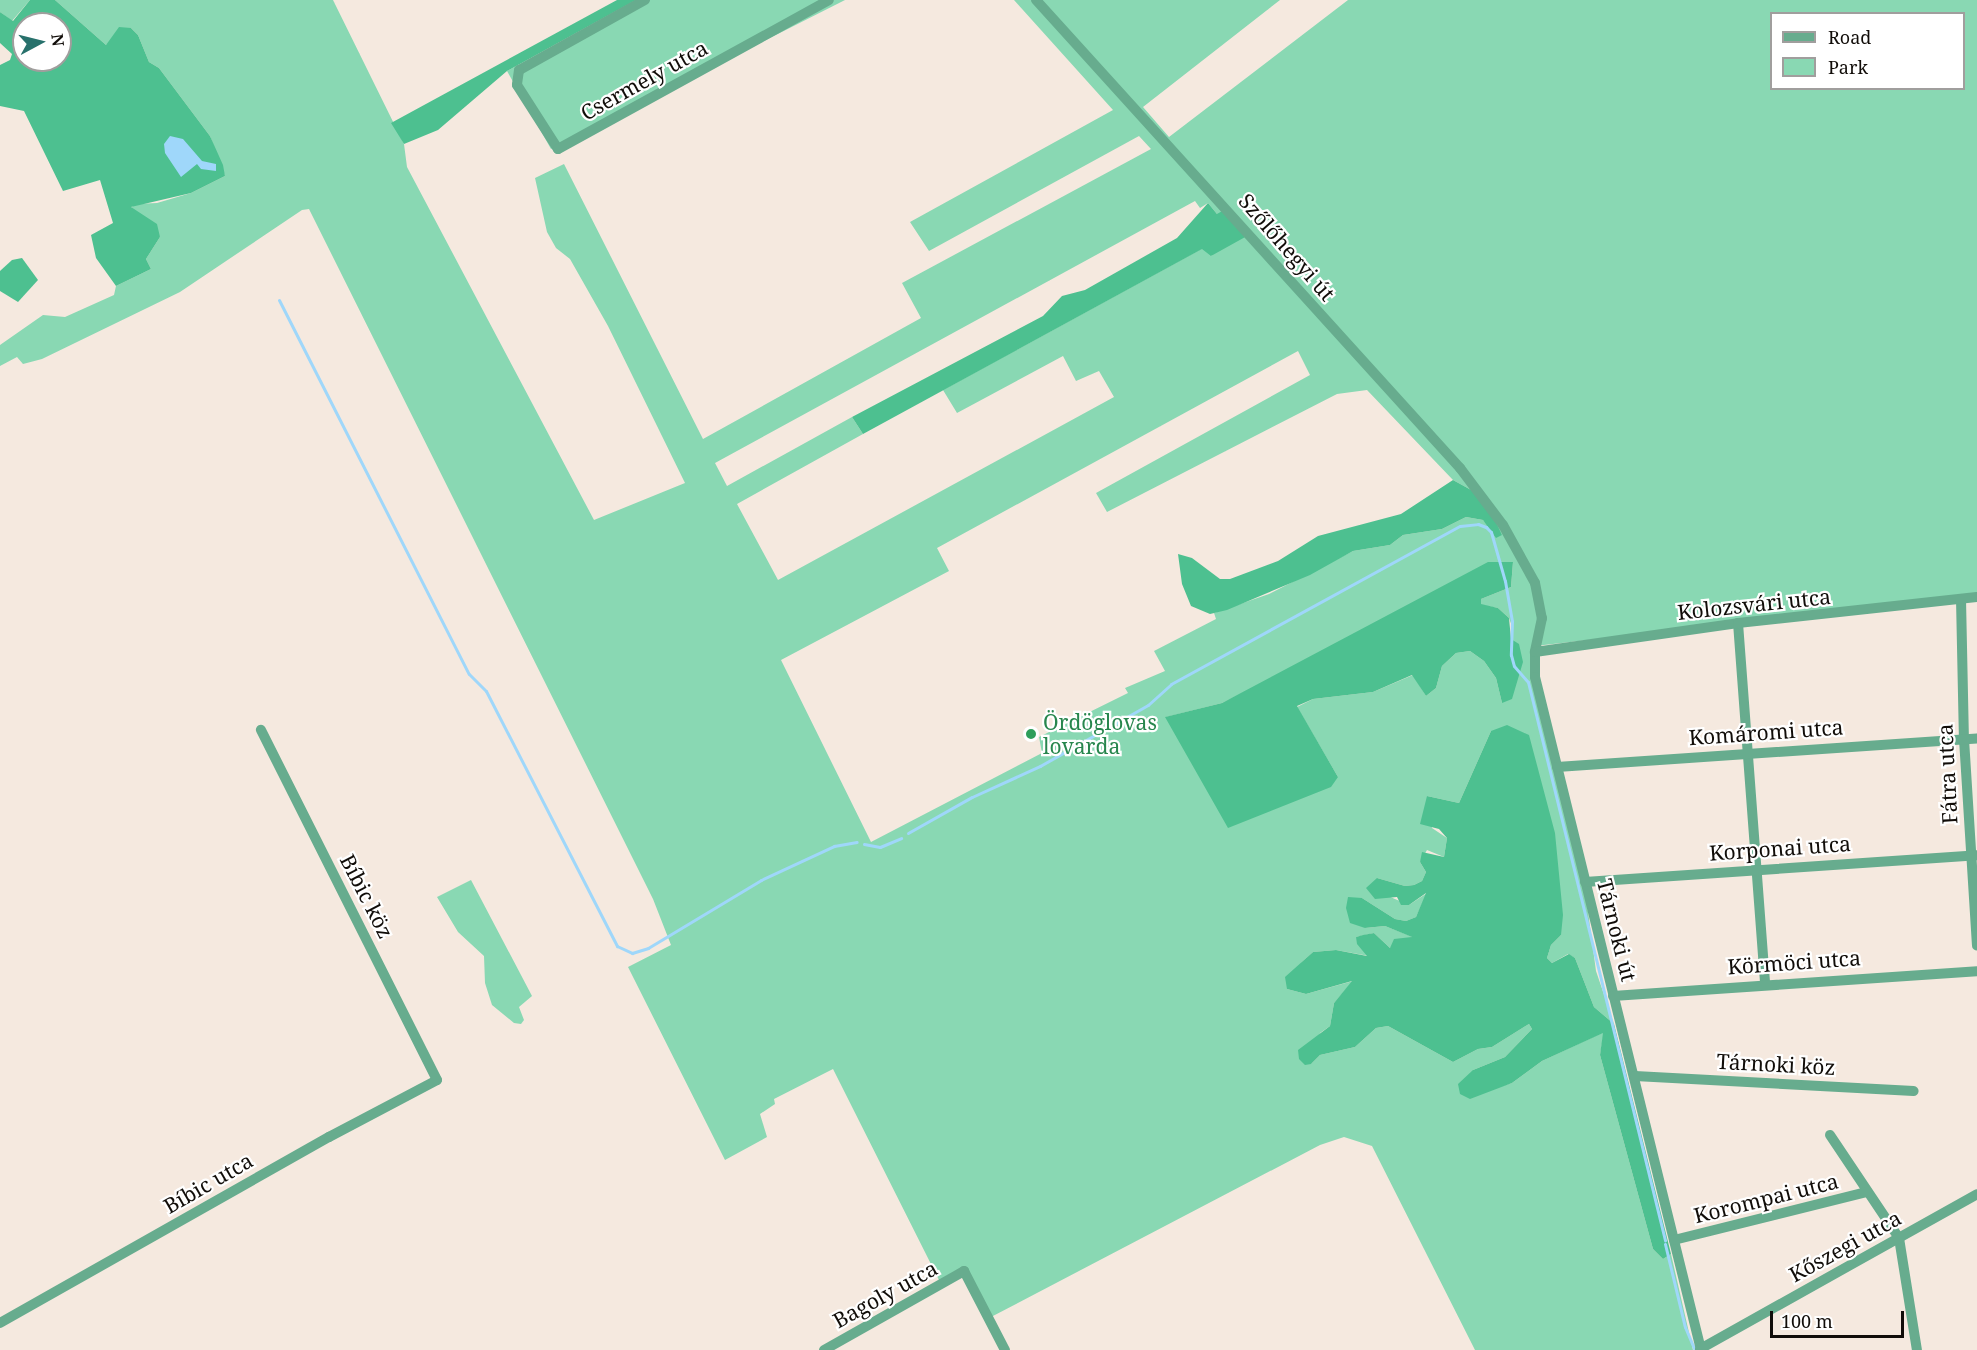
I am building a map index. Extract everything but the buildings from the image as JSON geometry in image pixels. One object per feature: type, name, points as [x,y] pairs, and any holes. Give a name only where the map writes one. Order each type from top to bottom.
[{"type":"street","name":"Csermely utca","points":[[645,0],[519,70],[517,85],[558,149],[829,0]]},
{"type":"street","name":"Szőlőhegyi út","points":[[1036,0],[1460,468],[1503,525]]},
{"type":"street","name":"Tárnoki út","points":[[1503,525],[1540,602],[1541,634],[1535,652],[1535,676],[1701,1350]]},
{"type":"street","name":"Kolozsvári utca","points":[[1535,652],[1738,623],[1977,597]]},
{"type":"street","name":"Fátra utca","points":[[1961,599],[1964,739],[1974,855],[1977,946]]},
{"type":"street","points":[[1738,623],[1765,983]]},
{"type":"street","name":"Bíbic köz","points":[[261,730],[437,1080]]},
{"type":"street","name":"Komáromi utca","points":[[1557,767],[1748,751],[1977,738]]},
{"type":"street","name":"Korponai utca","points":[[1585,882],[1974,855]]},
{"type":"street","name":"Körmöci utca","points":[[1613,996],[1765,983],[1977,971]]},
{"type":"street","name":"Tárnoki köz","points":[[1635,1076],[1914,1091]]},
{"type":"street","name":"Bíbic utca","points":[[0,1323],[329,1137],[437,1080]]},
{"type":"street","points":[[1830,1135],[1899,1238],[1917,1350]]},
{"type":"street","name":"Korompai utca","points":[[1674,1240],[1867,1192]]},
{"type":"street","name":"Kőszegi utca","points":[[1701,1350],[1977,1194]]},
{"type":"street","name":"Bagoly utca","points":[[824,1350],[964,1271],[1005,1350]]},
{"type":"green space","points":[[0,0],[30,0],[20,12],[12,12],[12,21],[0,12]]},
{"type":"green space","points":[[30,0],[55,0],[69,12],[20,12]]},
{"type":"green space","points":[[55,0],[333,0],[404,144],[407,167],[594,520],[685,483],[608,326],[570,259],[556,248],[547,232],[535,178],[564,164],[703,439],[921,318],[902,283],[1151,149],[1139,136],[929,251],[910,222],[1113,110],[1014,0],[1280,0],[1143,107],[1169,137],[1348,0],[1977,0],[1977,596],[1535,646],[1534,670],[1587,904],[1596,971],[1614,1024],[1594,1007],[1575,958],[1568,954],[1552,963],[1547,958],[1551,945],[1561,935],[1558,875],[1491,731],[1459,803],[1427,796],[1432,828],[1447,838],[1444,857],[1427,850],[1420,862],[1426,872],[1422,881],[1414,885],[1405,886],[1377,878],[1388,896],[1409,905],[1427,893],[1416,917],[1406,921],[1395,919],[1362,898],[1365,928],[1385,926],[1413,937],[1390,948],[1374,933],[1356,937],[1369,956],[1336,950],[1313,952],[1302,962],[1287,989],[1306,994],[1353,981],[1334,1003],[1330,1026],[1320,1033],[1311,1064],[1320,1055],[1355,1047],[1376,1028],[1388,1026],[1453,1062],[1478,1049],[1492,1047],[1529,1024],[1532,1029],[1505,1057],[1473,1070],[1492,1089],[1512,1083],[1542,1061],[1604,1032],[1600,1055],[1653,1249],[1663,1259],[1671,1254],[1693,1350],[1475,1350],[1372,1146],[1344,1137],[1320,1145],[991,1317],[965,1275],[942,1286],[833,1069],[774,1099],[775,1104],[760,1114],[767,1137],[725,1160],[628,967],[671,945],[653,899],[309,209],[302,210],[180,292],[42,359],[23,364],[17,357],[0,366],[0,345],[43,315],[65,317],[114,295],[116,286],[151,269],[146,259],[160,237],[131,208],[135,204],[157,203],[191,193],[225,176],[210,136],[159,68],[149,62],[138,35],[131,28],[106,45],[72,15],[72,12],[69,12]],"holes":[[[1195,201],[1200,208],[1208,203],[1217,214],[1212,256],[1203,248],[943,390],[957,413],[1063,356],[1076,381],[1099,371],[1114,397],[778,580],[737,504],[863,434],[852,417],[727,486],[715,463]],[[1298,351],[1310,375],[1096,493],[1107,512],[1337,394],[1367,390],[1453,480],[1473,491],[1502,535],[1483,520],[1466,517],[1442,529],[1403,535],[1390,545],[1353,551],[1269,594],[1214,613],[1216,619],[1154,651],[1165,671],[1125,688],[1128,693],[1039,737],[1042,753],[871,842],[781,660],[949,571],[937,548]],[[1513,562],[1511,587],[1481,599],[1481,605],[1498,608],[1509,618],[1513,629],[1502,703],[1496,678],[1484,661],[1470,651],[1456,653],[1442,666],[1436,688],[1426,696],[1413,675],[1373,692],[1313,699],[1297,707],[1338,777],[1166,717],[1222,703]]]},
{"type":"green space","points":[[617,0],[636,0],[507,71],[438,130],[404,144],[391,123]]},
{"type":"green space","points":[[636,0],[845,0],[551,149],[507,71]]},
{"type":"green space","points":[[0,12],[12,20],[12,54],[0,43]]},
{"type":"green space","points":[[72,15],[106,45],[119,27],[131,28],[138,35],[149,62],[159,68],[210,136],[223,165],[225,176],[191,193],[131,207],[157,224],[160,237],[146,259],[151,269],[116,286],[96,258],[91,235],[113,223],[100,180],[63,191],[24,111],[0,106],[0,65],[10,60],[12,54],[12,72],[72,72]]},
{"type":"green space","points":[[1208,203],[1217,214],[1224,210],[1247,236],[1211,256],[1202,249],[863,434],[852,417],[1043,316],[1062,296],[1085,290],[1177,238]]},
{"type":"green space","points":[[22,258],[38,280],[18,302],[0,291],[0,271],[12,260]]},
{"type":"green space","points":[[1453,480],[1473,491],[1491,512],[1502,535],[1496,538],[1483,520],[1466,517],[1442,529],[1403,535],[1390,545],[1353,551],[1310,575],[1227,610],[1210,614],[1191,606],[1182,584],[1178,554],[1192,558],[1220,579],[1230,579],[1278,561],[1318,536],[1401,514]]},
{"type":"green space","points":[[1488,562],[1513,562],[1511,587],[1481,599],[1481,604],[1498,608],[1509,618],[1511,639],[1519,644],[1523,662],[1512,699],[1502,703],[1496,678],[1484,661],[1470,651],[1456,653],[1442,666],[1436,688],[1426,696],[1412,675],[1373,692],[1313,699],[1297,706],[1338,777],[1331,787],[1228,828],[1165,717],[1222,703]]},
{"type":"green space","points":[[1507,725],[1529,735],[1555,833],[1563,915],[1561,935],[1551,945],[1547,958],[1552,963],[1569,954],[1575,958],[1594,1007],[1614,1024],[1671,1254],[1663,1259],[1653,1249],[1600,1055],[1603,1033],[1542,1061],[1512,1083],[1470,1099],[1460,1094],[1458,1084],[1473,1070],[1505,1057],[1532,1029],[1529,1024],[1492,1047],[1478,1049],[1453,1062],[1388,1026],[1376,1028],[1355,1047],[1320,1055],[1311,1064],[1305,1065],[1299,1059],[1298,1050],[1330,1026],[1334,1003],[1352,981],[1306,994],[1287,989],[1285,977],[1313,952],[1336,950],[1367,956],[1357,944],[1356,937],[1374,933],[1390,948],[1394,939],[1412,937],[1385,926],[1365,928],[1350,923],[1346,908],[1348,897],[1362,898],[1395,919],[1406,921],[1416,917],[1426,893],[1409,905],[1401,905],[1397,897],[1375,899],[1366,888],[1377,878],[1405,886],[1414,885],[1422,881],[1426,872],[1420,862],[1422,852],[1444,857],[1447,838],[1439,829],[1420,824],[1427,796],[1459,803],[1491,731]]},
{"type":"green space","points":[[471,880],[532,996],[519,1007],[524,1020],[521,1024],[514,1023],[492,1005],[485,983],[484,956],[458,932],[437,897]]},
{"type":"water","points":[[170,136],[183,139],[202,161],[216,164],[216,171],[201,169],[197,164],[181,177],[165,153],[164,144]]},
{"type":"waterway","points":[[279,300],[469,674],[486,691],[617,946],[632,953],[648,948],[761,880],[834,846],[857,842]]},
{"type":"waterway","points":[[908,833],[972,797],[1040,766],[1148,705],[1171,684],[1460,526],[1478,524],[1486,527],[1491,532],[1505,581],[1512,621],[1511,655],[1514,666],[1528,682],[1665,1240]]},
{"type":"waterway","points":[[864,844],[880,847],[901,838]]},
{"type":"waterway","points":[[1665,1244],[1685,1327],[1695,1350]]},
{"type":"place","name":"Ördöglovas lovarda","points":[[1031,734]]}]
